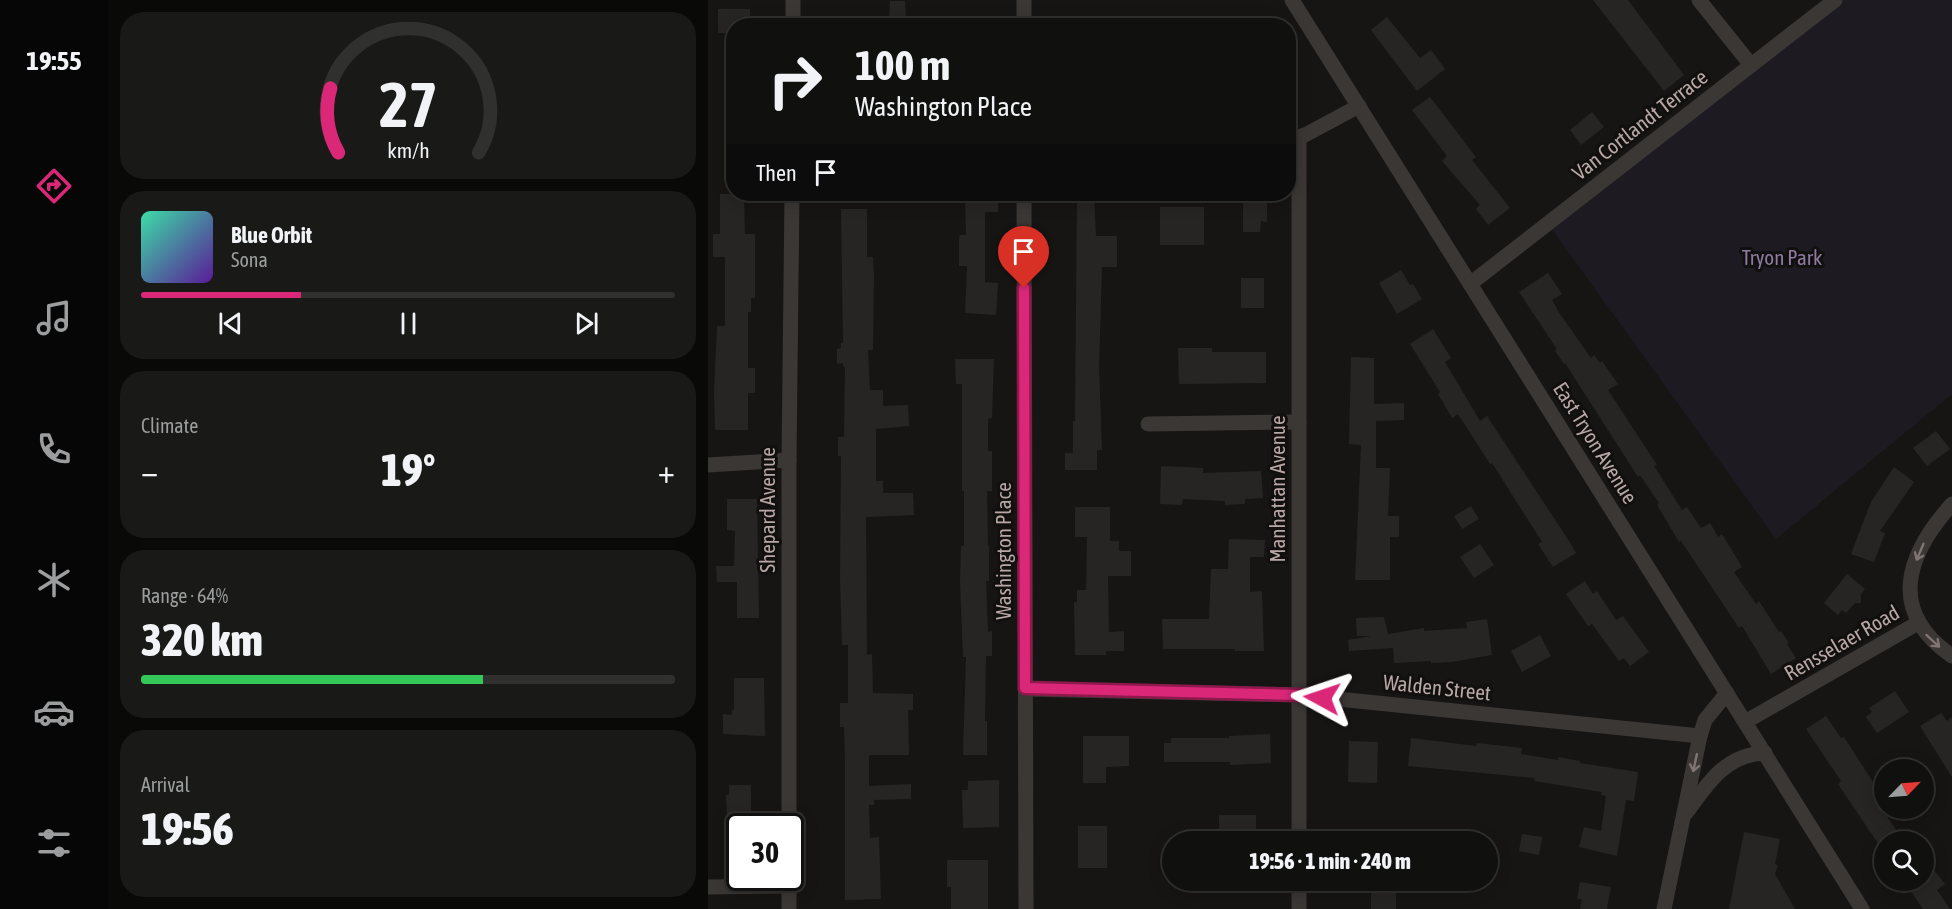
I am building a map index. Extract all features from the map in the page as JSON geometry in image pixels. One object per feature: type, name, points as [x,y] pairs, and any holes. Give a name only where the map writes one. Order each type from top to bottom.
[{"type":"street","points":[[793,18],[794,0]]},
{"type":"street","points":[[1024,0],[1024,18]]},
{"type":"street","name":"East Tryon Avenue","points":[[1292,0],[1862,909]]},
{"type":"street","points":[[1699,0],[1751,65]]},
{"type":"street","name":"Van Cortlandt Terrace","points":[[1470,284],[1835,0]]},
{"type":"street","points":[[1296,138],[1359,106]]},
{"type":"street","name":"Shepard Avenue","points":[[789,813],[792,201]]},
{"type":"street","name":"Washington Place","points":[[1024,201],[1026,909]]},
{"type":"street","name":"Manhattan Avenue","points":[[1295,201],[1299,422],[1299,831]]},
{"type":"street","points":[[1148,424],[1299,422]]},
{"type":"street","points":[[708,465],[789,460]]},
{"type":"street","points":[[1918,624],[1909,589],[1912,571],[1923,544],[1938,519],[1952,504]]},
{"type":"street","name":"Rensselaer Road","points":[[1745,722],[1918,624],[1926,635],[1952,656]]},
{"type":"street","name":"Walden Street","points":[[1025,688],[1299,695],[1700,736]]},
{"type":"street","points":[[1664,909],[1700,736],[1705,720],[1727,693]]},
{"type":"street","points":[[1683,817],[1719,770],[1747,755],[1764,753]]},
{"type":"street","points":[[708,887],[726,886]]},
{"type":"street","points":[[789,891],[789,909]]},
{"type":"street","points":[[1299,891],[1299,909]]},
{"type":"green space","name":"Tryon Park","points":[[1835,0],[1952,0],[1952,394],[1776,539],[1548,224]]},
{"type":"building","points":[[1593,0],[1628,0],[1684,75],[1664,91]]},
{"type":"building","points":[[890,1],[905,1],[906,18],[889,18]]},
{"type":"building","points":[[718,9],[750,9],[750,18],[726,18],[726,33],[718,33]]},
{"type":"building","points":[[1387,17],[1420,58],[1431,50],[1445,69],[1417,91],[1371,30]]},
{"type":"building","points":[[1430,97],[1476,157],[1472,160],[1510,208],[1488,225],[1476,209],[1480,205],[1442,161],[1447,156],[1412,110]]},
{"type":"building","points":[[1592,112],[1604,127],[1581,145],[1570,130]]},
{"type":"building","points":[[720,194],[726,194],[726,201],[744,201],[745,234],[755,234],[755,298],[751,298],[751,312],[748,312],[748,368],[755,368],[755,393],[748,393],[748,430],[715,430],[717,326],[725,326],[725,257],[713,257],[713,234],[720,234]]},
{"type":"building","points":[[965,201],[998,201],[998,212],[985,212],[985,282],[998,283],[996,315],[965,313],[967,266],[959,266],[959,238],[960,235],[966,235]]},
{"type":"building","points":[[1077,201],[1094,201],[1096,236],[1117,236],[1117,267],[1102,267],[1099,369],[1102,450],[1097,450],[1097,470],[1065,470],[1065,453],[1073,453],[1073,421],[1075,421]]},
{"type":"building","points":[[1243,201],[1267,201],[1267,222],[1261,221],[1260,232],[1243,232]]},
{"type":"building","points":[[1160,207],[1204,207],[1204,245],[1160,245]]},
{"type":"building","points":[[841,209],[867,209],[867,257],[873,257],[874,276],[873,350],[868,350],[870,390],[883,390],[883,406],[908,405],[909,426],[876,429],[876,481],[883,481],[883,493],[913,493],[914,515],[866,517],[867,655],[872,654],[873,693],[913,694],[913,710],[908,710],[909,755],[869,755],[869,786],[911,784],[911,799],[874,800],[874,805],[869,805],[870,838],[879,837],[881,899],[845,900],[845,760],[844,727],[840,727],[840,703],[848,703],[848,645],[842,645],[841,456],[838,456],[838,437],[844,437],[845,367],[843,363],[837,364],[837,349],[841,348],[841,343],[843,343]]},
{"type":"building","points":[[1401,270],[1422,299],[1397,314],[1379,283]]},
{"type":"building","points":[[1548,273],[1562,294],[1552,300],[1591,358],[1594,355],[1600,363],[1602,361],[1618,384],[1608,390],[1657,465],[1654,466],[1682,510],[1687,507],[1701,528],[1710,523],[1718,537],[1722,534],[1742,567],[1734,572],[1756,604],[1759,601],[1789,643],[1787,644],[1796,658],[1771,674],[1742,626],[1739,628],[1681,541],[1679,542],[1657,505],[1659,503],[1640,475],[1638,477],[1519,292]]},
{"type":"building","points":[[1241,278],[1264,278],[1264,308],[1241,308]]},
{"type":"building","points":[[1433,329],[1451,358],[1445,362],[1480,421],[1487,416],[1576,553],[1553,567],[1538,544],[1542,542],[1492,463],[1490,464],[1458,414],[1452,418],[1438,394],[1440,392],[1410,344]]},
{"type":"building","points":[[1178,348],[1212,348],[1212,352],[1266,352],[1266,383],[1179,384]]},
{"type":"building","points":[[1351,357],[1374,358],[1374,404],[1404,403],[1404,420],[1376,421],[1376,468],[1390,468],[1388,516],[1399,516],[1399,537],[1390,537],[1390,580],[1355,580],[1361,445],[1349,444]]},
{"type":"building","points":[[955,359],[994,359],[992,418],[988,419],[988,451],[992,451],[992,491],[987,491],[989,581],[986,581],[988,632],[992,631],[992,656],[986,656],[987,755],[963,755],[966,657],[963,657],[960,582],[961,546],[964,546],[962,384],[956,384]]},
{"type":"building","points":[[1936,431],[1950,449],[1927,466],[1913,448]]},
{"type":"building","points":[[1161,466],[1203,468],[1203,473],[1261,471],[1263,498],[1245,499],[1245,504],[1225,505],[1225,501],[1183,499],[1182,505],[1160,504]]},
{"type":"building","points":[[1894,467],[1914,482],[1880,531],[1885,533],[1874,562],[1851,554],[1871,502]]},
{"type":"building","points":[[727,499],[757,499],[759,618],[737,618],[737,582],[717,582],[716,566],[734,566],[735,531],[727,530]]},
{"type":"building","points":[[1471,506],[1479,519],[1462,529],[1454,516]]},
{"type":"building","points":[[1075,507],[1110,507],[1110,541],[1119,541],[1119,551],[1131,551],[1131,576],[1108,576],[1109,632],[1124,631],[1124,651],[1106,651],[1106,655],[1075,655],[1074,602],[1077,602],[1077,590],[1086,590],[1087,537],[1075,537]]},
{"type":"building","points":[[1229,539],[1265,540],[1264,557],[1250,557],[1250,592],[1262,591],[1264,651],[1163,649],[1162,619],[1209,619],[1211,569],[1228,569]]},
{"type":"building","points":[[1480,544],[1494,565],[1474,578],[1460,557]]},
{"type":"building","points":[[1847,574],[1865,589],[1861,594],[1861,603],[1855,603],[1846,613],[1842,610],[1838,615],[1824,603]]},
{"type":"building","points":[[1585,581],[1593,594],[1597,591],[1616,620],[1623,616],[1649,652],[1630,666],[1624,658],[1619,661],[1592,624],[1588,626],[1566,594]]},
{"type":"building","points":[[1384,617],[1388,634],[1424,628],[1424,631],[1467,628],[1466,622],[1487,619],[1492,655],[1452,662],[1394,663],[1393,648],[1349,651],[1348,640],[1372,636],[1357,636],[1356,618]]},
{"type":"building","points":[[1540,635],[1551,656],[1522,672],[1511,651]]},
{"type":"building","points":[[734,678],[764,678],[765,736],[723,734],[723,714],[732,715],[732,710],[734,710]]},
{"type":"building","points":[[1895,691],[1909,712],[1877,733],[1866,717],[1872,712],[1869,708]]},
{"type":"building","points":[[1941,713],[1947,721],[1952,717],[1952,777],[1920,726]]},
{"type":"building","points":[[1826,716],[1841,738],[1844,737],[1874,784],[1874,819],[1889,819],[1897,831],[1874,831],[1874,838],[1838,784],[1841,781],[1806,729]]},
{"type":"building","points":[[1270,734],[1271,763],[1230,765],[1230,762],[1164,762],[1164,743],[1171,743],[1171,738],[1229,738],[1229,736]]},
{"type":"building","points":[[1083,736],[1129,736],[1129,766],[1106,767],[1106,783],[1083,783]]},
{"type":"building","points":[[1411,738],[1476,746],[1477,743],[1522,748],[1521,754],[1558,760],[1558,757],[1580,761],[1580,763],[1638,772],[1634,801],[1626,800],[1617,856],[1579,847],[1584,827],[1601,831],[1606,796],[1601,795],[1602,792],[1534,781],[1535,778],[1408,766]]},
{"type":"building","points":[[1349,741],[1378,742],[1377,783],[1348,782]]},
{"type":"building","points":[[999,780],[999,827],[963,828],[962,790],[968,790],[968,781]]},
{"type":"building","points":[[729,785],[751,785],[751,813],[727,813],[726,795],[729,795]]},
{"type":"building","points":[[1219,815],[1256,815],[1256,831],[1219,831]]},
{"type":"building","points":[[1078,826],[1107,826],[1107,868],[1078,868]]},
{"type":"building","points":[[1744,832],[1780,839],[1775,874],[1795,909],[1729,909]]},
{"type":"building","points":[[1522,834],[1542,837],[1539,855],[1519,851]]},
{"type":"building","points":[[947,860],[988,860],[988,909],[951,909],[951,887],[947,887]]},
{"type":"building","points":[[1934,870],[1945,884],[1937,890],[1950,909],[1923,909],[1911,891],[1934,891]]},
{"type":"building","points":[[1580,882],[1611,887],[1607,909],[1580,909],[1582,899],[1577,899]]},
{"type":"building","points":[[1371,891],[1396,891],[1396,909],[1371,909]]},
{"type":"route","points":[[1024,288],[1025,688],[1299,695],[1322,698]]}]
